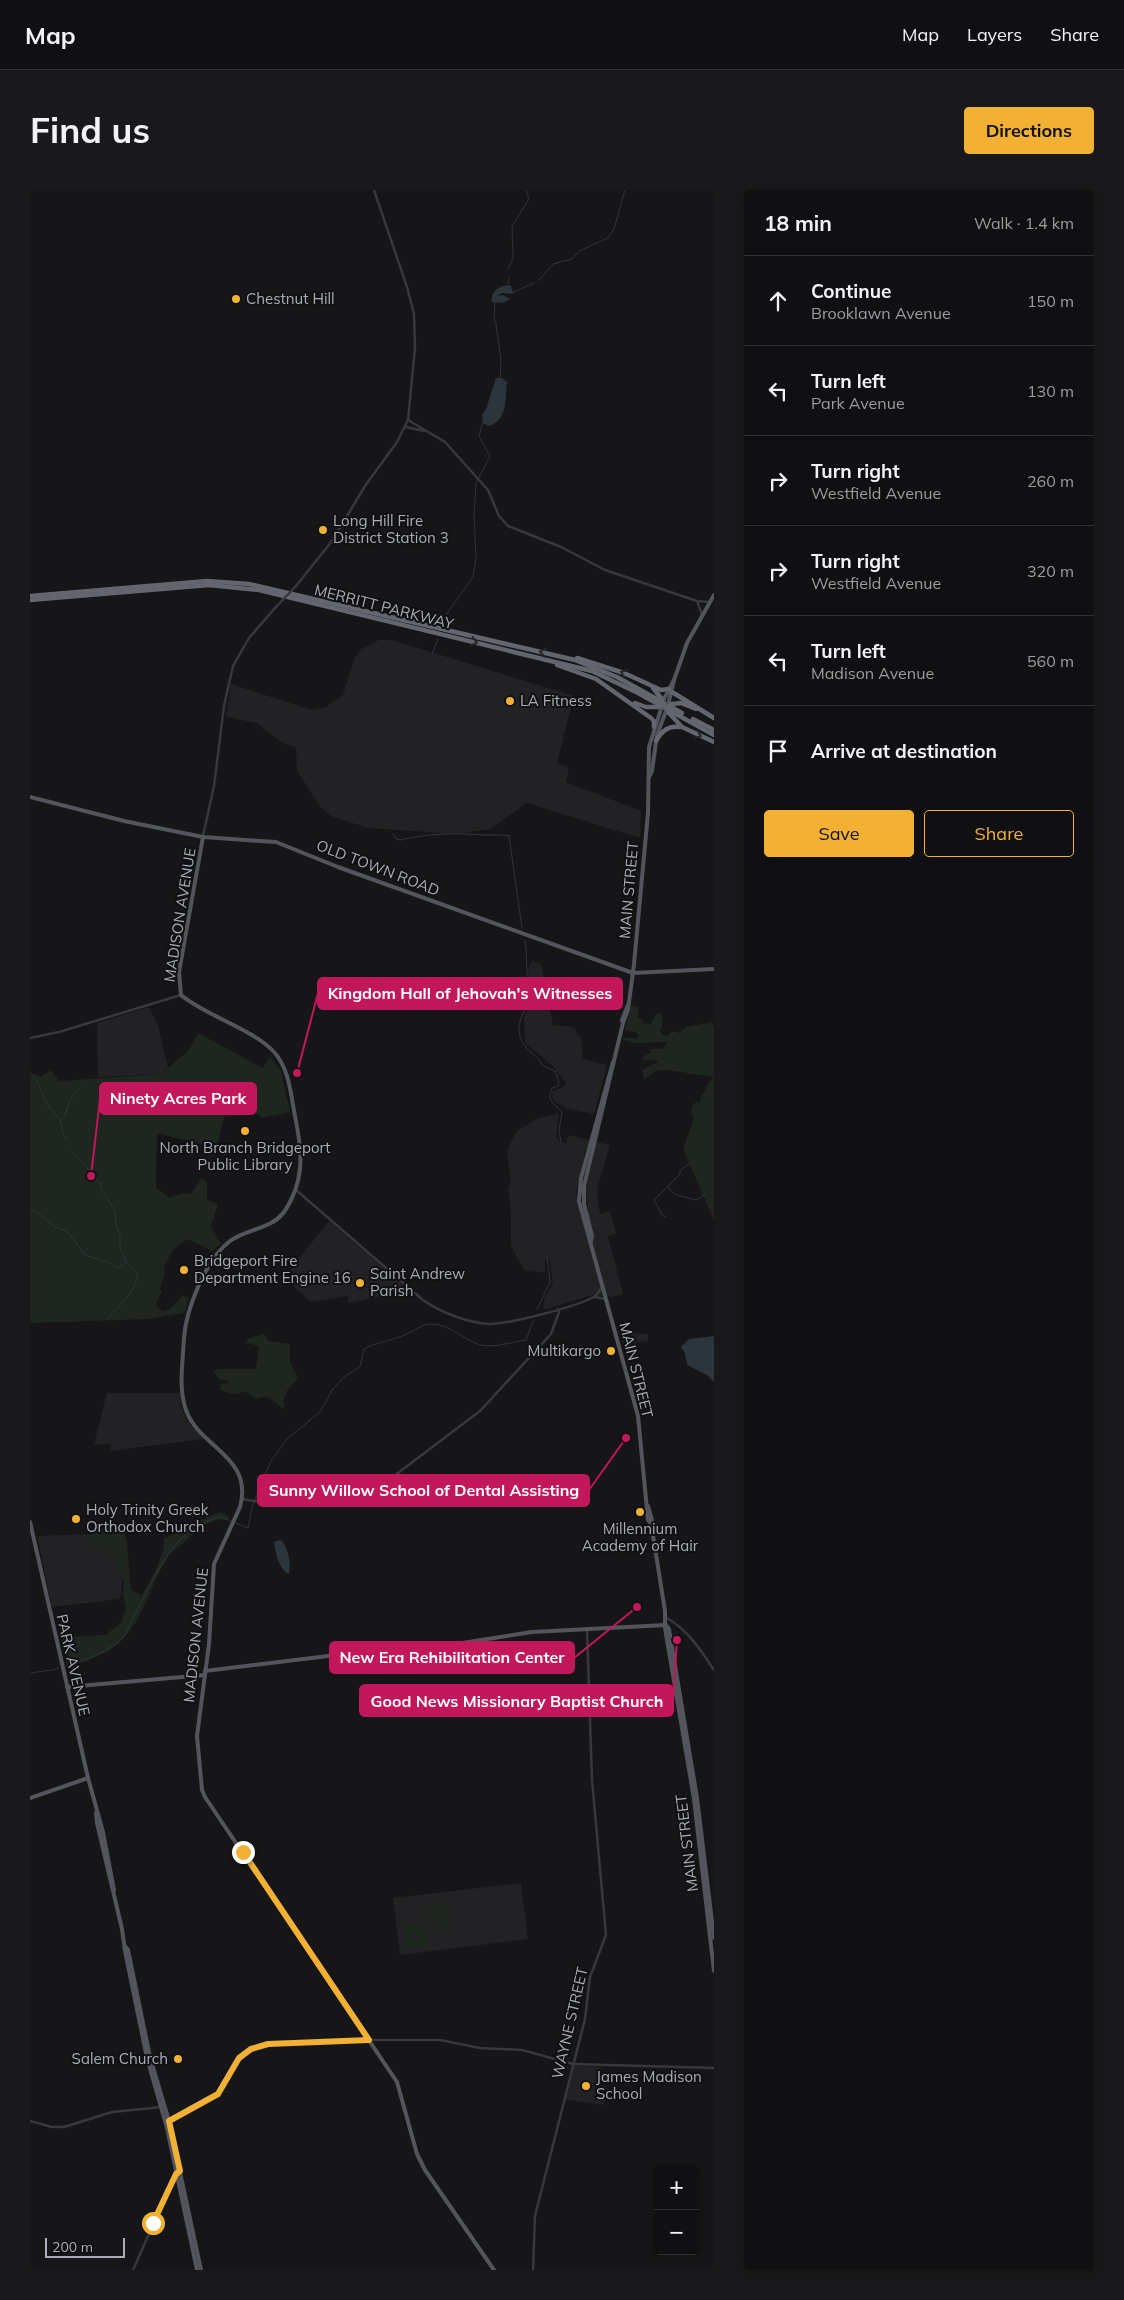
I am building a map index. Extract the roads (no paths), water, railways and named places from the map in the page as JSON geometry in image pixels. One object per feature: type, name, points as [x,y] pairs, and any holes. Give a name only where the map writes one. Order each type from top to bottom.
[{"type":"highway","name":"MERRITT PARKWAY","points":[[30,596],[192,582],[236,582],[558,656],[611,674],[714,730]]},
{"type":"highway","name":"MERRITT PARKWAY","points":[[30,600],[195,585],[236,586],[259,590],[580,668],[604,676],[714,735]]},
{"type":"highway","points":[[558,656],[565,655],[610,667],[661,690],[670,691],[714,718]]},
{"type":"highway","points":[[534,657],[596,679],[629,700],[651,718],[654,721],[654,727]]},
{"type":"highway","points":[[648,684],[682,728]]},
{"type":"highway","points":[[629,700],[646,707],[681,703],[700,710]]},
{"type":"highway","points":[[656,741],[660,733],[668,728],[682,728],[714,742]]},
{"type":"main road","name":"MAIN STREET","points":[[649,777],[652,771],[656,741],[670,691],[688,644],[709,602],[714,596]]},
{"type":"main road","name":"MAIN STREET","points":[[665,705],[654,727],[649,747],[648,816],[633,973],[628,1005],[623,1014],[623,1023],[582,1182],[584,1204],[592,1236],[591,1241],[638,1416],[648,1506],[651,1508],[651,1523],[694,1799],[714,1971]]},
{"type":"main road","name":"OLD TOWN ROAD","points":[[30,797],[124,821],[203,837],[270,841],[287,845],[338,867],[633,973],[714,969]]},
{"type":"main road","name":"MADISON AVENUE","points":[[203,837],[180,972],[181,995],[191,1003],[267,1046],[282,1064],[287,1078],[301,1152],[301,1172],[296,1190],[286,1209],[277,1220],[237,1237],[218,1251],[198,1288],[185,1328],[183,1396],[186,1410],[197,1428],[235,1465],[239,1475],[242,1499],[214,1564],[205,1673],[197,1736],[202,1790],[397,2082],[417,2154],[494,2270]]},
{"type":"main road","name":"PARK AVENUE","points":[[30,1522],[96,1813],[103,1832],[125,1946],[128,1950],[150,2057],[180,2171],[201,2270]]},
{"type":"main road","name":"MAIN STREET","points":[[666,1624],[669,1629],[697,1798],[714,1938]]},
{"type":"main road","points":[[67,1687],[205,1673],[361,1652],[430,1648],[532,1632],[666,1624]]},
{"type":"main road","points":[[30,1798],[88,1778]]},
{"type":"main road","name":"PARK AVENUE","points":[[167,2122],[176,2174],[197,2270]]},
{"type":"street","name":"MADISON AVENUE","points":[[203,837],[214,786],[224,706],[233,666],[249,638],[296,586],[332,542],[365,486],[387,458],[406,427],[408,420],[415,348],[414,314],[407,287],[374,190]]},
{"type":"street","points":[[408,420],[441,438],[488,490],[501,519],[513,528],[561,547],[605,570],[697,601],[709,602]]},
{"type":"street","points":[[406,427],[426,431]]},
{"type":"street","points":[[697,601],[702,615]]},
{"type":"street","points":[[30,1038],[59,1032],[181,995]]},
{"type":"street","points":[[296,1190],[432,1306],[476,1322],[489,1324],[506,1323],[595,1297],[607,1300]]},
{"type":"street","points":[[595,1297],[603,1286]]},
{"type":"street","points":[[242,1499],[280,1505],[296,1504],[340,1485],[394,1476],[480,1410],[551,1334],[559,1312],[558,1309]]},
{"type":"street","points":[[665,1617],[675,1622],[714,1670]]},
{"type":"street","name":"WAYNE STREET","points":[[533,2270],[535,2216],[584,2019],[590,1977],[606,1932],[592,1780],[587,1629]]},
{"type":"street","points":[[167,2122],[218,2094],[239,2058],[256,2046],[369,2040],[440,2040],[480,2048],[522,2050],[573,2064],[714,2068]]},
{"type":"street","points":[[30,2121],[64,2127],[112,2112],[162,2107]]},
{"type":"street","points":[[133,2270],[176,2174],[180,2171]]},
{"type":"waterway","points":[[508,269],[513,258],[512,226],[529,199],[526,190]]},
{"type":"waterway","points":[[538,281],[553,264],[572,259],[579,251],[608,238],[614,229],[625,190]]},
{"type":"waterway","points":[[508,284],[509,277]]},
{"type":"waterway","points":[[512,293],[534,283]]},
{"type":"waterway","points":[[495,302],[494,320],[501,360],[500,379]]},
{"type":"waterway","points":[[441,622],[473,577],[476,558],[474,514],[476,483],[490,456],[479,436],[483,422]]},
{"type":"waterway","points":[[432,654],[438,639]]},
{"type":"waterway","points":[[393,834],[396,839],[401,840],[443,834],[509,836],[522,928]]},
{"type":"waterway","points":[[525,941],[527,971],[531,991],[530,999],[520,1021],[520,1038],[542,1065],[555,1071],[559,1082],[558,1086],[552,1088],[550,1096],[552,1102],[562,1112],[559,1130],[561,1142]]},
{"type":"waterway","points":[[36,1080],[46,1102],[57,1115],[67,1140]]},
{"type":"waterway","points":[[60,1121],[64,1117],[71,1098],[81,1086]]},
{"type":"waterway","points":[[71,1151],[100,1182],[102,1190],[115,1211],[116,1225],[120,1235],[120,1247],[126,1261],[138,1275],[130,1294],[107,1319]]},
{"type":"waterway","points":[[666,1217],[662,1215],[654,1200],[680,1174],[680,1171],[691,1162]]},
{"type":"waterway","points":[[668,1187],[674,1194],[696,1200],[706,1194]]},
{"type":"waterway","points":[[30,1211],[36,1211],[55,1227],[67,1231],[85,1255],[110,1263],[115,1267],[126,1263]]},
{"type":"waterway","points":[[537,1310],[550,1282],[547,1255]]},
{"type":"waterway","points":[[66,1666],[104,1651],[123,1637],[158,1570],[177,1543],[189,1532],[204,1523],[221,1517],[248,1528],[252,1507],[271,1461],[287,1439],[320,1412],[333,1389],[345,1376],[360,1367],[364,1349],[407,1334],[424,1325],[431,1324],[451,1329],[474,1343],[491,1346],[526,1340],[533,1321]]},
{"type":"waterway","points":[[30,1674],[59,1668]]},
{"type":"place","name":"Chestnut Hill","points":[[236,299]]},
{"type":"place","name":"Long Hill Fire District Station 3","points":[[323,530]]},
{"type":"place","name":"LA Fitness","points":[[510,701]]},
{"type":"place","name":"Kingdom Hall of Jehovah's Witnesses","points":[[297,1073]]},
{"type":"place","name":"North Branch Bridgeport Public Library","points":[[245,1131]]},
{"type":"place","name":"Ninety Acres Park","points":[[91,1176]]},
{"type":"place","name":"Bridgeport Fire Department Engine 16","points":[[184,1270]]},
{"type":"place","name":"Saint Andrew Parish","points":[[360,1283]]},
{"type":"place","name":"Multikargo","points":[[611,1351]]},
{"type":"place","name":"Sunny Willow School of Dental Assisting","points":[[626,1438]]},
{"type":"place","name":"Millennium Academy of Hair","points":[[640,1512]]},
{"type":"place","name":"Holy Trinity Greek Orthodox Church","points":[[76,1519]]},
{"type":"place","name":"New Era Rehibilitation Center","points":[[637,1607]]},
{"type":"place","name":"Good News Missionary Baptist Church","points":[[677,1640]]},
{"type":"place","name":"Salem Church","points":[[178,2059]]},
{"type":"place","name":"James Madison School","points":[[586,2086]]}]
